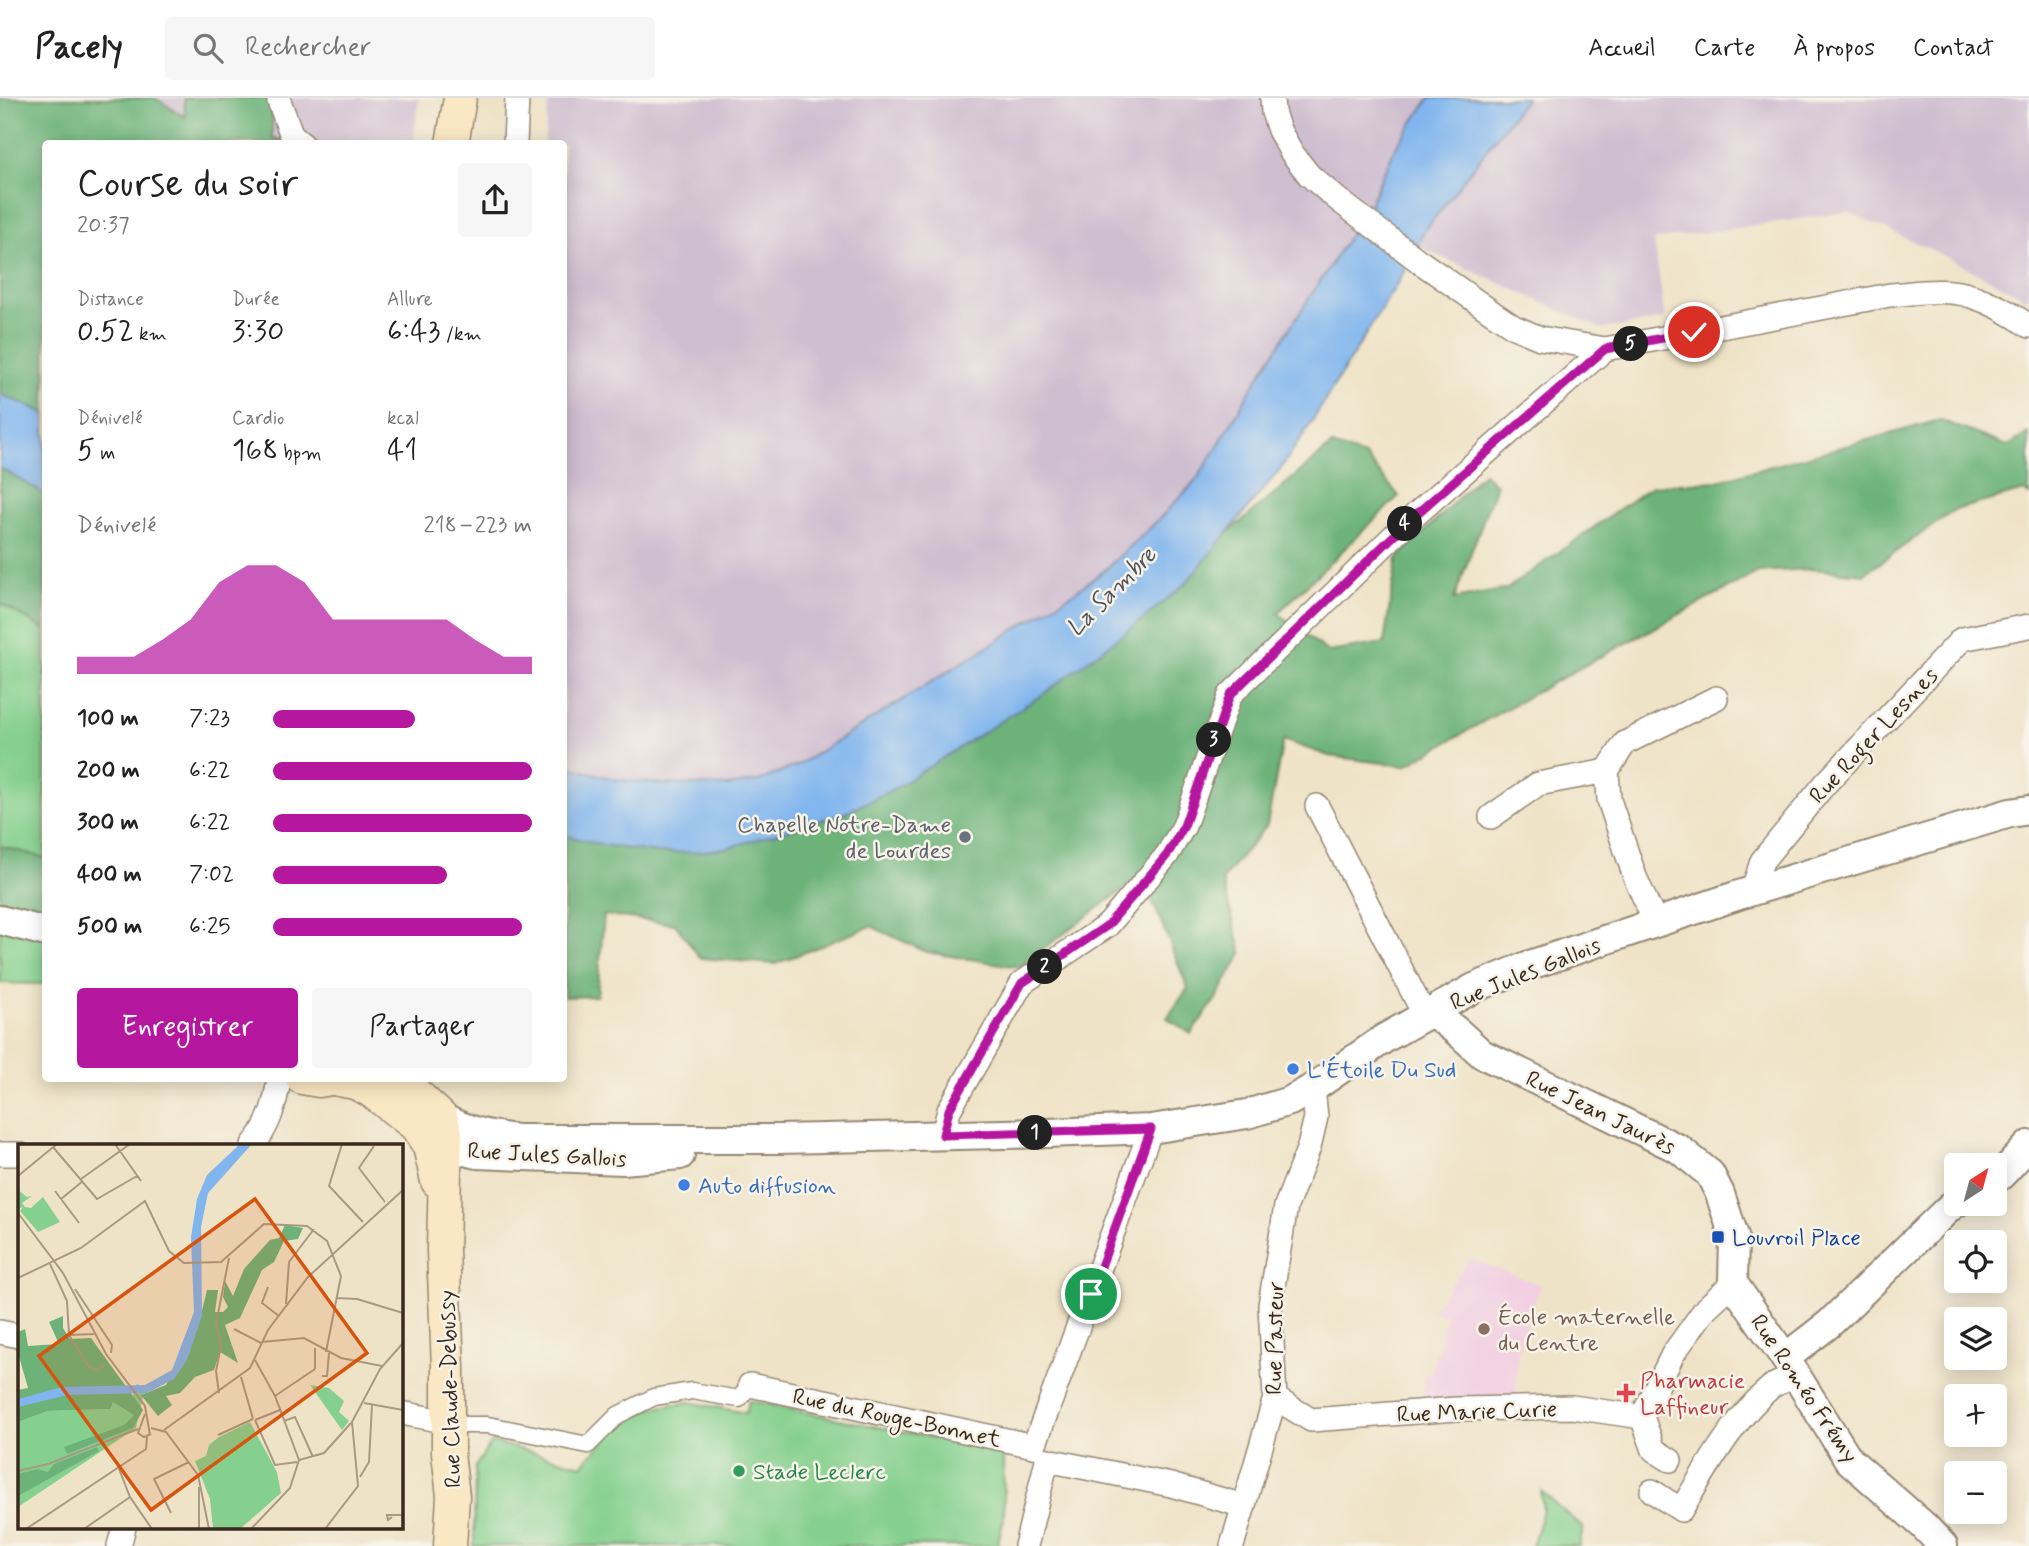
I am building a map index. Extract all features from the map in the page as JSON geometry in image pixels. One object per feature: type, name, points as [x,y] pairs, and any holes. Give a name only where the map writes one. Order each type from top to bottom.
[{"type":"main road","points":[[453,140],[460,98]]},
{"type":"main road","name":"Rue Jules Gallois","points":[[346,1082],[371,1091],[435,1129]]},
{"type":"main road","name":"Rue Jules Gallois","points":[[402,1082],[435,1129]]},
{"type":"main road","name":"Rue Claude-Debussy","points":[[435,1129],[429,1146],[444,1233],[448,1453],[453,1496],[450,1546]]},
{"type":"street","points":[[515,140],[517,98]]},
{"type":"street","points":[[1272,98],[1273,113],[1279,130],[1309,175],[1419,261],[1514,327],[1539,338],[1605,349],[1890,295],[1928,291],[1970,295],[2011,314],[2029,326]]},
{"type":"street","points":[[277,140],[280,99]]},
{"type":"street","points":[[280,99],[292,136],[297,140]]},
{"type":"street","points":[[943,1135],[949,1110],[1022,983],[1108,925],[1167,855],[1184,826],[1230,695],[1413,517],[1605,349]]},
{"type":"street","name":"Rue Roger Lesnes","points":[[1754,890],[1762,861],[1825,784],[1962,639],[2029,626]]},
{"type":"street","points":[[1656,924],[1635,877],[1609,800],[1607,771],[1625,743],[1716,698]]},
{"type":"street","points":[[1491,817],[1538,784],[1607,771]]},
{"type":"street","name":"Rue Jean Jaurès","points":[[1317,806],[1429,1014],[1459,1033],[1482,1054],[1679,1149],[1710,1174],[1720,1194],[1734,1236],[1733,1283]]},
{"type":"street","name":"Rue Jules Gallois","points":[[435,1129],[468,1130],[489,1136],[518,1139],[779,1139],[1151,1129],[1247,1114],[1290,1101],[1385,1038],[1475,988],[1527,966],[1754,890],[2010,813],[2029,810]]},
{"type":"street","points":[[0,920],[42,931]]},
{"type":"street","points":[[254,1144],[269,1118],[291,1091],[305,1082]]},
{"type":"street","name":"Rue Pasteur","points":[[1232,1546],[1275,1398],[1270,1305],[1286,1206],[1316,1117],[1313,1088]]},
{"type":"street","name":"Rue Jules Gallois","points":[[435,1129],[459,1150],[477,1154],[576,1160],[671,1156],[779,1139]]},
{"type":"street","points":[[1026,1546],[1040,1453],[1151,1129]]},
{"type":"street","points":[[576,1160],[579,1149],[665,1145],[696,1140]]},
{"type":"street","points":[[2007,1166],[2029,1145]]},
{"type":"street","points":[[0,1154],[18,1154]]},
{"type":"street","points":[[1652,1491],[1681,1510],[1745,1413],[1829,1324],[1944,1214]]},
{"type":"street","points":[[1670,1460],[1654,1450],[1642,1417],[1673,1354],[1706,1308],[1733,1283]]},
{"type":"street","name":"Rue Roméo Frémy","points":[[1733,1283],[1849,1460],[1943,1546]]},
{"type":"street","points":[[0,1332],[18,1336]]},
{"type":"street","name":"Rue du Rouge-Bonnet","points":[[449,1422],[457,1425],[488,1425],[588,1446],[618,1415],[654,1397],[692,1391],[739,1399],[750,1385],[1171,1485],[1244,1506]]},
{"type":"street","name":"Rue Marie Curie","points":[[1275,1398],[1311,1420],[1456,1409],[1572,1407],[1642,1417]]},
{"type":"street","points":[[402,1413],[449,1422]]},
{"type":"street","points":[[120,1546],[124,1528]]},
{"type":"shaded area","points":[[155,98],[184,98],[186,117]]},
{"type":"shaded area","points":[[272,98],[419,98],[413,140],[278,140],[272,137]]},
{"type":"shaded area","points":[[549,98],[2029,98],[2029,300],[1943,255],[1848,212],[1654,240],[1665,319],[1602,329],[1375,227],[1159,541],[806,784],[690,813],[567,791],[567,140],[544,140]]},
{"type":"shaded area","name":"École maternelle du Centre","points":[[1470,1259],[1541,1285],[1520,1342],[1516,1372],[1517,1399],[1424,1401],[1424,1375],[1431,1374],[1446,1316],[1432,1310]]},
{"type":"green space","points":[[0,98],[155,98],[185,117],[184,98],[272,98],[272,137],[280,140],[42,140],[42,628],[0,603]]},
{"type":"green space","points":[[1940,420],[2007,446],[2029,433],[2029,495],[2024,491],[1955,510],[1864,574],[1811,569],[1758,572],[1405,766],[1329,756],[1283,740],[1267,825],[1222,880],[1242,953],[1216,999],[1191,1034],[1167,1018],[1188,988],[1150,895],[1131,884],[1019,967],[926,952],[871,926],[775,964],[700,958],[675,924],[604,915],[597,996],[567,997],[567,824],[650,844],[1133,613],[1332,445],[1365,456],[1399,496],[1278,613],[1328,652],[1384,643],[1397,559],[1483,473],[1496,485],[1454,599],[1507,589],[1652,486],[1717,481]]},
{"type":"green space","points":[[0,603],[42,628],[42,984],[0,983]]},
{"type":"green space","points":[[0,846],[42,857],[42,911],[0,900]]},
{"type":"green space","name":"Stade Leclerc","points":[[749,1401],[1003,1452],[1004,1519],[997,1546],[474,1546],[475,1467],[492,1442],[582,1465],[623,1421],[653,1408],[689,1402],[746,1413]]},
{"type":"green space","points":[[1541,1491],[1583,1528],[1579,1546],[1532,1546],[1543,1510]]},
{"type":"water","name":"La Sambre","points":[[1430,98],[1526,98],[1423,233],[1401,277],[1282,467],[1185,584],[1143,619],[1045,693],[894,789],[845,813],[727,848],[695,852],[658,853],[603,845],[567,836],[567,767],[614,779],[661,784],[728,786],[759,781],[798,765],[1072,594],[1105,570],[1194,483],[1369,205],[1395,148]]},
{"type":"water","points":[[0,394],[42,412],[42,492],[0,468]]},
{"type":"place","name":"Chapelle Notre-Dame de Lourdes","points":[[965,837]]},
{"type":"place","name":"L'Étoile Du Sud","points":[[1293,1069]]},
{"type":"place","name":"Auto diffusion","points":[[684,1185]]},
{"type":"place","name":"Louvroil Place","points":[[1718,1237]]},
{"type":"place","name":"École maternelle du Centre","points":[[1484,1329]]},
{"type":"place","name":"Pharmacie Laffineur","points":[[1626,1393]]},
{"type":"place","name":"Stade Leclerc","points":[[739,1471]]},
{"type":"route","points":[[1091,1294],[1151,1129],[943,1135],[949,1110],[1022,983],[1108,925],[1167,855],[1184,826],[1230,695],[1413,517],[1605,349],[1694,332]]}]
